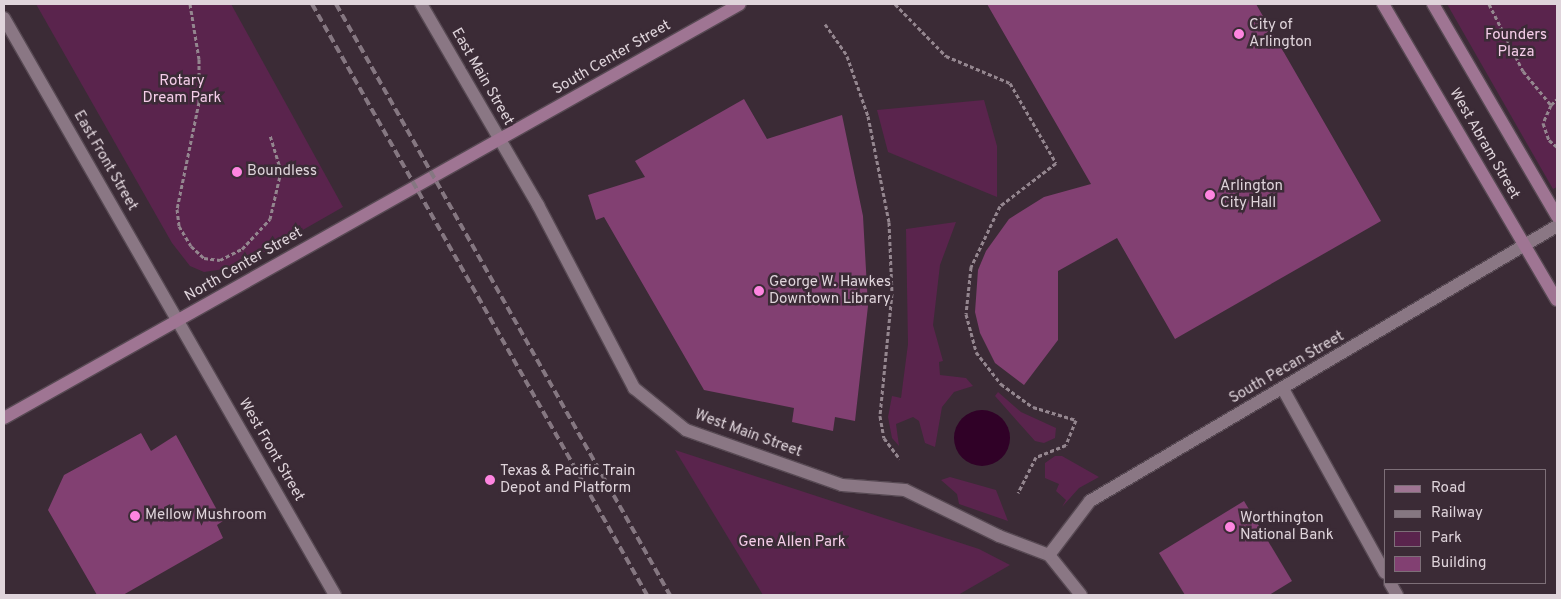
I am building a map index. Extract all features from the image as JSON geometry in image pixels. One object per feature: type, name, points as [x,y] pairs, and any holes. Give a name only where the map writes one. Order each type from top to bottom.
[{"type":"main road","name":"South Center Street","points":[[499,141],[740,4]]},
{"type":"main road","name":"West Abram Street","points":[[1383,4],[1557,300]]},
{"type":"main road","name":"West Abram Street","points":[[1433,4],[1557,216]]},
{"type":"main road","name":"North Center Street","points":[[4,418],[499,141]]},
{"type":"street","name":"East Main Street","points":[[421,4],[499,141]]},
{"type":"street","name":"East Front Street","points":[[4,18],[178,322]]},
{"type":"street","name":"West Main Street","points":[[499,141],[538,205],[634,388],[686,430],[842,485],[904,490],[999,536],[1049,555]]},
{"type":"street","name":"South Pecan Street","points":[[1049,555],[1090,501],[1557,226]]},
{"type":"street","name":"West Front Street","points":[[178,322],[335,595]]},
{"type":"street","points":[[1283,389],[1384,571]]},
{"type":"street","points":[[1049,555],[1081,595]]},
{"type":"street","points":[[1391,584],[1397,595]]},
{"type":"path","points":[[190,4],[199,59],[199,102],[177,209],[179,226],[191,246],[204,258],[220,260],[242,249],[270,219],[281,171],[270,135]]},
{"type":"path","points":[[895,4],[946,56],[1010,83],[1056,163],[1000,206],[971,267],[966,314],[976,352],[1001,384],[1033,407],[1076,420],[1066,445],[1036,457],[1018,493]]},
{"type":"path","points":[[1489,4],[1510,50],[1551,105]]},
{"type":"path","points":[[825,24],[847,56],[868,116],[889,222],[892,293],[880,416],[884,438],[900,459]]},
{"type":"path","points":[[1557,100],[1551,105],[1543,123],[1549,140],[1557,147]]},
{"type":"green space","name":"Rotary Dream Park","points":[[36,4],[231,4],[343,207],[238,267],[204,272],[190,266],[172,243]]},
{"type":"green space","name":"Founders Plaza","points":[[1447,4],[1557,4],[1557,187],[1553,189]]},
{"type":"green space","points":[[984,100],[997,146],[997,197],[888,152],[877,110]]},
{"type":"green space","points":[[956,222],[940,265],[933,325],[943,361],[939,362],[940,375],[966,378],[973,386],[954,392],[942,407],[935,447],[925,443],[919,421],[913,417],[896,424],[899,446],[892,438],[888,417],[892,396],[901,398],[908,344],[906,229]]},
{"type":"green space","points":[[998,392],[1021,412],[1056,428],[1055,438],[1044,443],[1035,441],[995,396]]},
{"type":"green space","name":"Gene Allen Park","points":[[675,450],[979,549],[1010,565],[958,595],[763,595]]},
{"type":"green space","points":[[1055,456],[1062,456],[1099,477],[1079,488],[1062,507],[1066,500],[1056,491],[1059,484],[1045,478],[1045,463]]},
{"type":"green space","points":[[950,477],[996,490],[1008,521],[959,504],[957,494],[941,480]]},
{"type":"shaded area","points":[[976,410],[988,410],[1002,418],[1010,432],[1008,449],[1002,458],[988,466],[976,466],[966,461],[959,454],[954,444],[954,432],[959,422],[966,415]]},
{"type":"building","name":"Arlington City Hall","points":[[987,4],[1256,4],[1381,221],[1175,339],[1117,238],[1058,271],[1058,340],[1024,385],[995,363],[980,333],[975,312],[978,270],[986,251],[1009,219],[1044,197],[1091,184]]},
{"type":"building","points":[[744,99],[767,139],[842,115],[863,216],[868,306],[855,421],[835,417],[833,431],[792,422],[794,408],[704,390],[604,217],[596,220],[588,195],[645,177],[635,161]]},
{"type":"building","name":"Mellow Mushroom","points":[[141,433],[151,451],[176,435],[223,521],[217,525],[223,538],[123,595],[97,595],[48,510],[64,475]]},
{"type":"building","name":"Worthington National Bank","points":[[1244,501],[1292,581],[1269,595],[1185,595],[1159,553]]},
{"type":"railway","points":[[312,4],[647,595]]},
{"type":"railway","points":[[336,4],[670,595]]},
{"type":"place","name":"City of Arlington","points":[[1239,34]]},
{"type":"place","name":"Boundless","points":[[237,172]]},
{"type":"place","name":"Arlington City Hall","points":[[1210,195]]},
{"type":"place","name":"George W. Hawkes Downtown Library","points":[[759,291]]},
{"type":"place","name":"Texas & Pacific Train Depot and Platform","points":[[490,480]]},
{"type":"place","name":"Mellow Mushroom","points":[[135,516]]},
{"type":"place","name":"Worthington National Bank","points":[[1230,527]]}]
